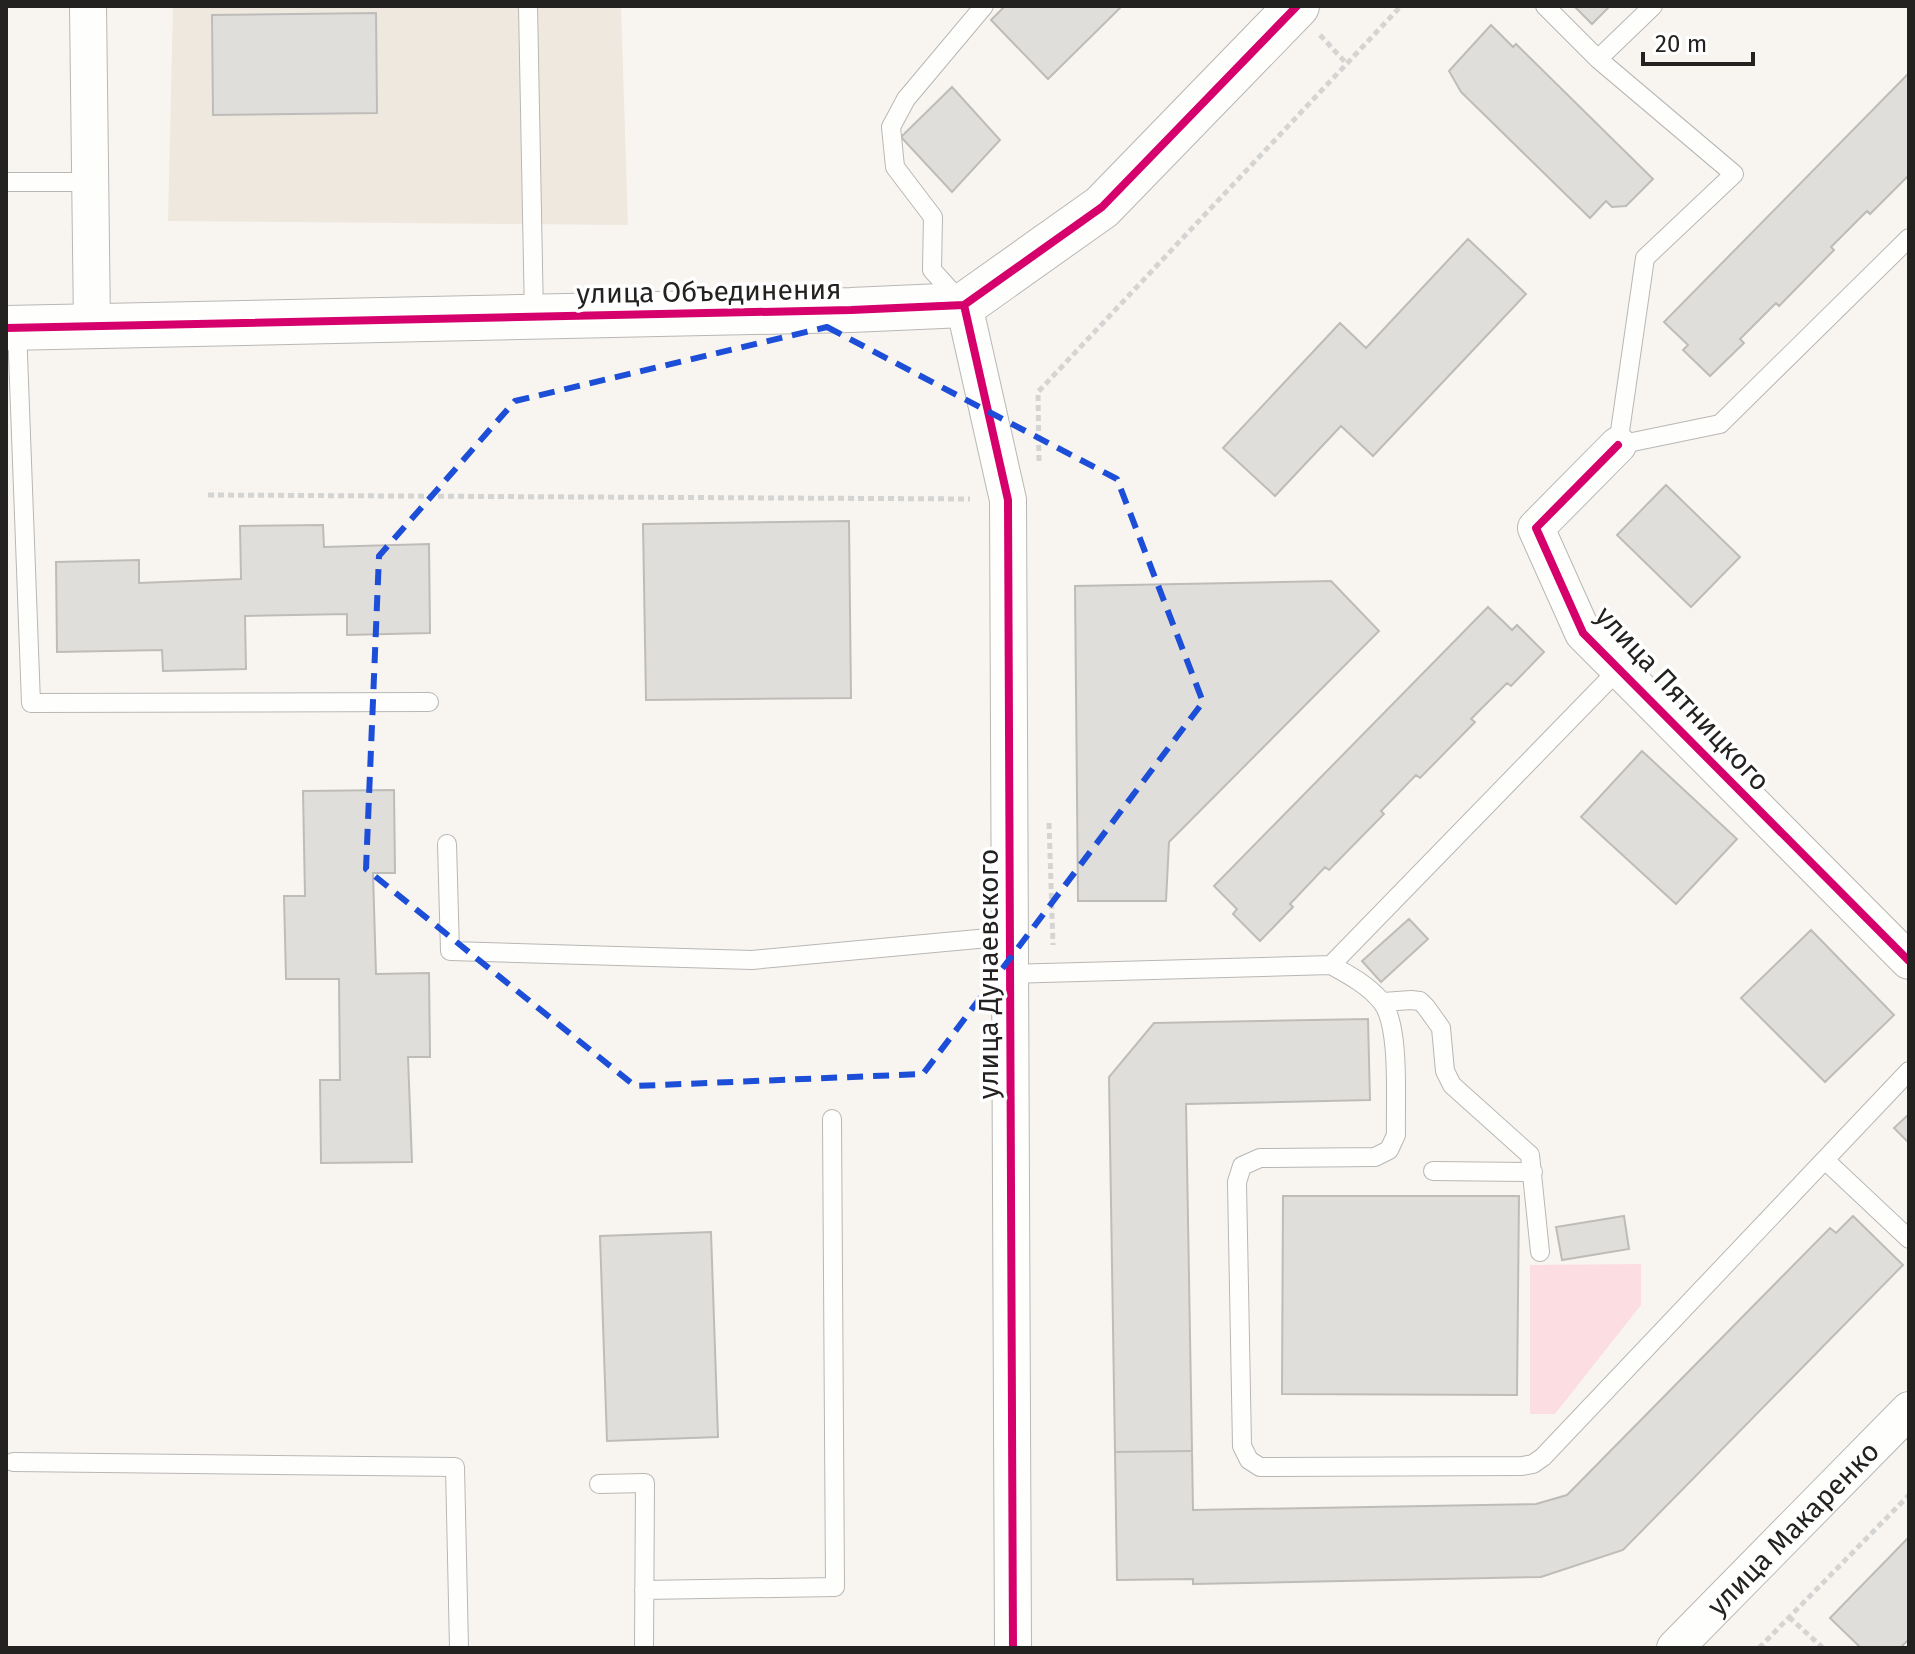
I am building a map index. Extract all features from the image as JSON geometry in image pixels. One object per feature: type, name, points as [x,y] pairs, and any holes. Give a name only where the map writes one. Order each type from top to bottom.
[{"type":"street","points":[[88,6],[92,326]]},
{"type":"street","points":[[964,305],[1102,207],[1297,6]]},
{"type":"street","name":"улица Объединения","points":[[12,328],[964,305]]},
{"type":"street","name":"улица Дунаевского","points":[[964,305],[1008,500],[1013,1648]]},
{"type":"street","name":"улица Пятницкого","points":[[1618,445],[1536,528],[1583,633],[1909,961]]},
{"type":"street","name":"улица Макаренко","points":[[1675,1648],[1909,1410]]},
{"type":"lane","points":[[528,6],[534,317]]},
{"type":"lane","points":[[964,305],[932,270],[933,217],[895,167],[891,127],[906,99],[984,6]]},
{"type":"lane","points":[[1545,6],[1598,59],[1734,174],[1645,258],[1618,445],[1720,424],[1909,238]]},
{"type":"lane","points":[[1598,59],[1653,6]]},
{"type":"lane","points":[[6,182],[90,182]]},
{"type":"lane","points":[[12,328],[31,703],[429,702]]},
{"type":"lane","points":[[1331,965],[1619,669]]},
{"type":"lane","points":[[447,844],[450,951],[752,960],[1010,936]]},
{"type":"lane","points":[[1011,974],[1331,965],[1363,984],[1383,1002],[1393,1024],[1396,1135],[1389,1150],[1375,1157],[1260,1158],[1242,1166],[1237,1182],[1242,1446],[1249,1460],[1260,1467],[1533,1464],[1909,1071]]},
{"type":"lane","points":[[1383,1002],[1420,1001],[1426,1007],[1441,1028],[1448,1078],[1452,1085],[1527,1151],[1532,1161],[1540,1252]]},
{"type":"lane","points":[[644,1590],[835,1587],[832,1119]]},
{"type":"lane","points":[[1825,1160],[1909,1239]]},
{"type":"lane","points":[[1433,1171],[1533,1172]]},
{"type":"lane","points":[[13,1462],[455,1467],[459,1648]]},
{"type":"lane","points":[[599,1484],[645,1483],[644,1648]]},
{"type":"path","points":[[1039,468],[1038,392],[1401,6]]},
{"type":"path","points":[[208,495],[1008,500]]},
{"type":"path","points":[[1049,814],[1054,972]]},
{"type":"path","points":[[1759,1648],[1909,1495]]},
{"type":"path","points":[[1789,1617],[1823,1648]]},
{"type":"highlighted area","points":[[827,327],[1117,479],[1203,702],[923,1074],[635,1086],[366,869],[379,556],[515,401]]},
{"type":"shaded area","points":[[173,6],[621,6],[628,225],[168,221]]},
{"type":"shaded area","points":[[1641,1264],[1641,1305],[1555,1414],[1530,1414],[1530,1265]]},
{"type":"building","points":[[1005,6],[1122,6],[1048,79],[991,20]]},
{"type":"building","points":[[1574,6],[1610,6],[1592,24]]},
{"type":"building","points":[[376,13],[377,113],[213,115],[212,15]]},
{"type":"building","points":[[1491,25],[1513,47],[1516,44],[1653,179],[1626,206],[1612,207],[1606,201],[1590,218],[1461,92],[1449,71]]},
{"type":"building","points":[[1909,73],[1909,175],[1831,247],[1834,250],[1779,306],[1776,303],[1740,339],[1744,343],[1710,376],[1683,350],[1688,345],[1664,322]]},
{"type":"building","points":[[952,87],[1000,140],[952,192],[901,137]]},
{"type":"building","points":[[1468,239],[1526,294],[1373,456],[1341,426],[1275,496],[1223,448],[1340,323],[1366,348]]},
{"type":"building","points":[[1666,485],[1740,557],[1691,607],[1617,535]]},
{"type":"building","points":[[849,521],[851,698],[646,700],[643,524]]},
{"type":"building","points":[[323,525],[324,547],[429,544],[430,633],[347,635],[347,614],[245,616],[246,669],[163,671],[162,650],[57,652],[56,562],[139,560],[139,583],[241,579],[240,526]]},
{"type":"building","points":[[1331,581],[1379,631],[1169,842],[1166,901],[1078,901],[1075,586]]},
{"type":"building","points":[[1488,607],[1512,630],[1517,625],[1544,652],[1511,686],[1507,683],[1471,719],[1475,722],[1420,778],[1416,775],[1381,811],[1384,814],[1329,870],[1325,867],[1260,941],[1233,914],[1237,909],[1214,886]]},
{"type":"building","points":[[1642,751],[1737,839],[1676,904],[1581,817]]},
{"type":"building","points":[[394,790],[395,873],[373,873],[376,974],[429,973],[430,1057],[408,1057],[412,1162],[321,1163],[320,1080],[340,1080],[339,979],[286,979],[284,896],[305,896],[303,791]]},
{"type":"building","points":[[1409,919],[1428,939],[1381,982],[1362,961]]},
{"type":"building","points":[[1811,930],[1894,1015],[1825,1082],[1741,998]]},
{"type":"building","points":[[1368,1019],[1370,1100],[1186,1104],[1192,1451],[1115,1452],[1109,1077],[1154,1023]]},
{"type":"building","points":[[1909,1114],[1909,1143],[1894,1128]]},
{"type":"building","points":[[1283,1196],[1519,1196],[1517,1395],[1282,1394]]},
{"type":"building","points":[[1624,1216],[1629,1249],[1562,1260],[1556,1227]]},
{"type":"building","points":[[1853,1216],[1903,1265],[1623,1550],[1541,1577],[1193,1584],[1193,1579],[1117,1580],[1115,1452],[1192,1451],[1193,1510],[1536,1504],[1567,1495],[1830,1228],[1836,1233]]},
{"type":"building","points":[[711,1232],[718,1437],[607,1441],[600,1236]]},
{"type":"building","points":[[1909,1537],[1909,1639],[1900,1648],[1861,1648],[1830,1618]]},
{"type":"cycle path","points":[[6,328],[964,305],[1102,207],[1297,6]]},
{"type":"cycle path","points":[[964,305],[1008,500],[1013,1648]]},
{"type":"cycle path","points":[[1618,445],[1536,528],[1583,633],[1909,961]]}]
